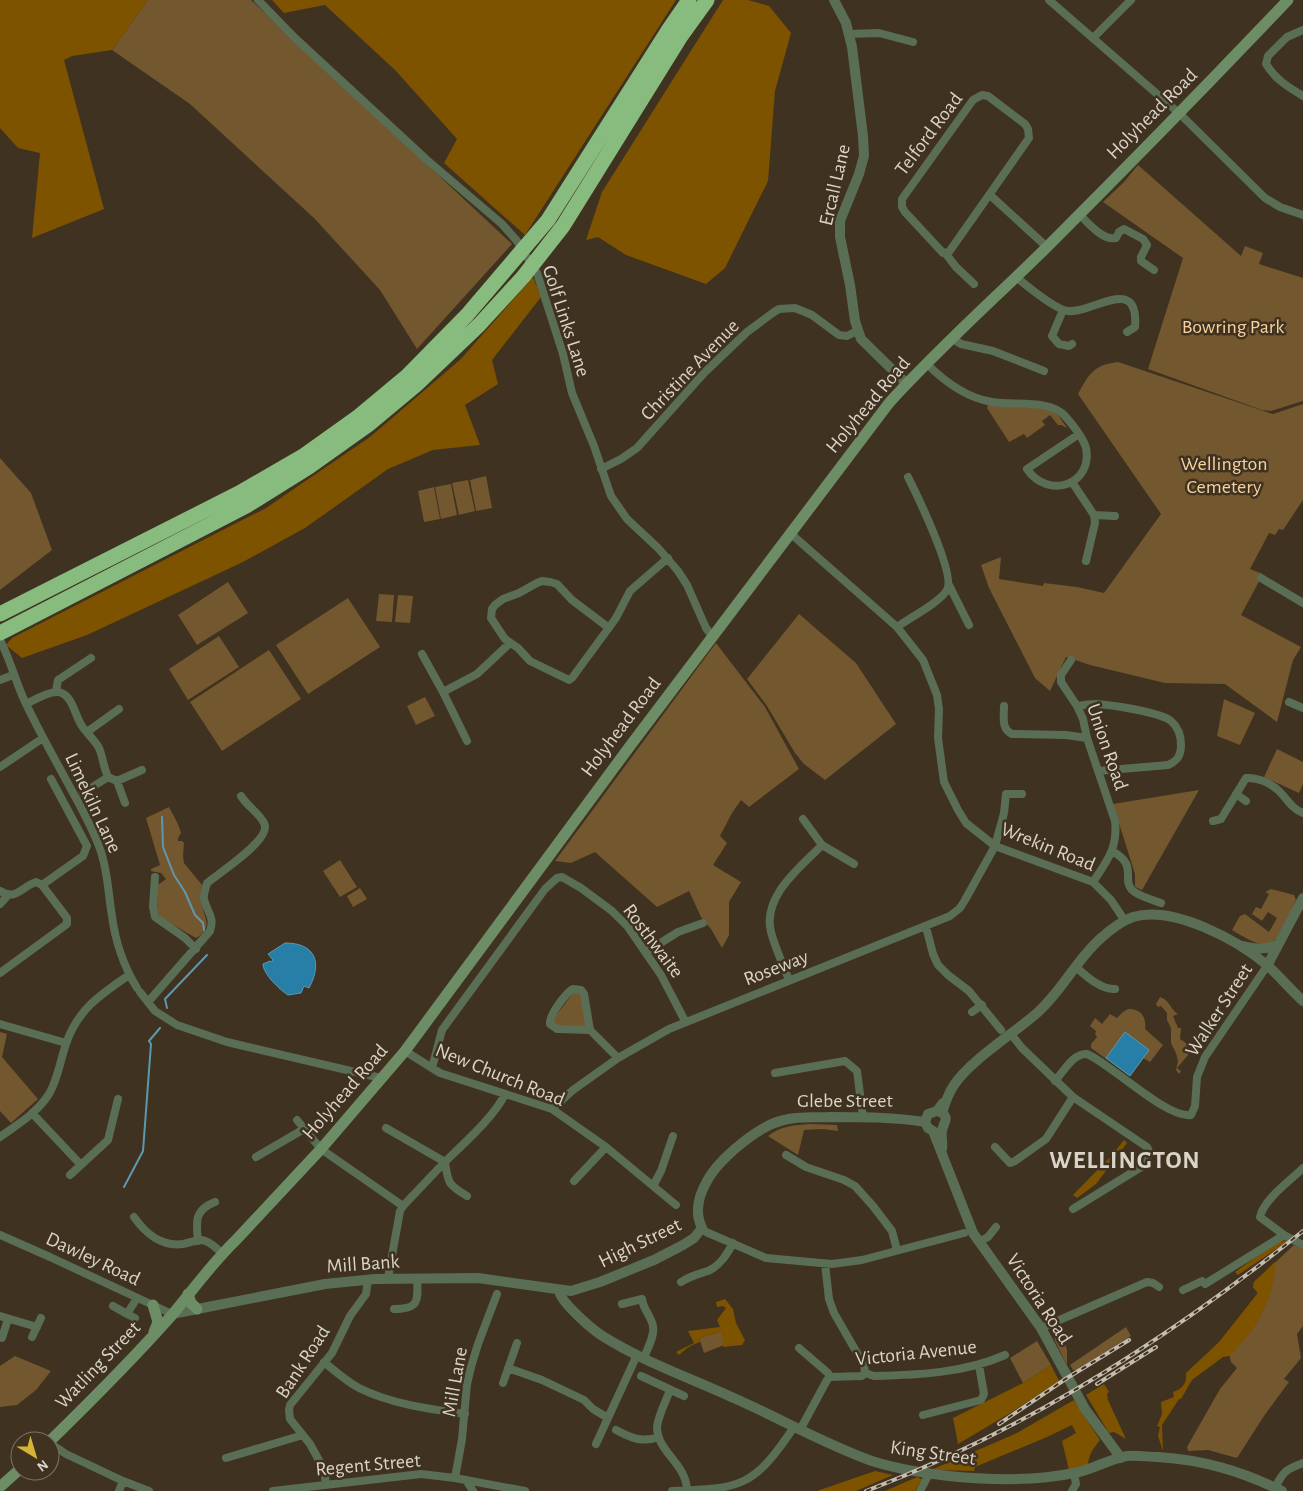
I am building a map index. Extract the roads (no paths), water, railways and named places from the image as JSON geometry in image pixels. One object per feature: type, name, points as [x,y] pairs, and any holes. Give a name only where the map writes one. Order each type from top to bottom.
[{"type":"highway","points":[[0,614],[239,492],[303,456],[359,416],[407,376],[466,315],[548,220],[668,28],[689,0]]},
{"type":"highway","points":[[0,633],[248,505],[309,467],[368,425],[416,385],[478,325],[522,277],[563,226],[681,36],[707,0]]},
{"type":"main road","name":"Holyhead Road","points":[[172,1314],[222,1253],[321,1149],[405,1051],[712,636],[879,416],[907,384],[1180,114],[1288,0]]},
{"type":"main road","points":[[188,1294],[191,1302],[197,1309]]},
{"type":"main road","points":[[151,1338],[158,1322],[153,1305]]},
{"type":"main road","name":"Watling Street","points":[[60,1432],[172,1314]]},
{"type":"main road","points":[[0,1487],[10,1478]]},
{"type":"street","name":"Golf Links Lane","points":[[258,0],[295,38],[427,160],[502,224],[514,237],[537,273],[555,327],[572,393],[611,496],[621,512],[668,558],[685,582],[706,628],[712,636]]},
{"type":"street","name":"Ercall Lane","points":[[834,0],[846,23],[852,47],[863,136],[864,156],[859,174],[840,221],[840,237],[857,331]]},
{"type":"street","points":[[1049,0],[1180,114],[1265,198],[1280,207],[1303,216]]},
{"type":"street","points":[[1093,38],[1131,0]]},
{"type":"street","points":[[1303,30],[1287,37],[1268,56],[1266,64],[1272,74],[1303,96]]},
{"type":"street","points":[[849,34],[880,33],[914,42]]},
{"type":"street","name":"Telford Road","points":[[946,254],[1028,142],[1029,134],[1025,124],[988,96],[982,95],[973,100],[902,200],[902,207],[905,212],[974,284]]},
{"type":"street","points":[[990,195],[1047,247]]},
{"type":"street","points":[[1079,214],[1096,230],[1111,238],[1116,238],[1119,232],[1124,229],[1143,239],[1147,246],[1141,257],[1142,261],[1154,270]]},
{"type":"street","points":[[1016,277],[1063,310],[1082,310],[1107,300],[1123,299],[1132,305],[1135,310],[1135,327],[1127,332]]},
{"type":"street","name":"Christine Avenue","points":[[601,469],[637,448],[704,373],[747,332],[774,312],[780,309],[795,308],[812,315],[839,335],[847,336],[857,331]]},
{"type":"street","points":[[1063,310],[1052,336],[1059,344],[1069,346],[1072,344]]},
{"type":"street","points":[[857,331],[861,338],[907,384]]},
{"type":"street","points":[[954,339],[961,344],[993,351],[1044,371]]},
{"type":"street","points":[[927,364],[938,375],[953,385],[984,400],[993,403],[1048,406],[1064,414],[1079,434],[1085,446],[1087,458],[1081,473],[1072,482],[1064,486],[1046,486],[1032,476],[1028,469],[1079,434]]},
{"type":"street","points":[[908,477],[924,510],[941,554],[949,585],[969,625]]},
{"type":"street","points":[[1072,482],[1094,515],[1095,523],[1086,561]]},
{"type":"street","points":[[1094,515],[1115,516]]},
{"type":"street","name":"Wrekin Road","points":[[790,533],[897,627],[923,660],[937,695],[939,709],[938,738],[944,782],[948,793],[966,823],[995,846],[1093,882],[1111,900],[1124,921]]},
{"type":"street","points":[[608,628],[572,600],[557,584],[542,581],[503,599],[494,605],[492,609],[491,618],[493,623],[505,639],[518,648],[530,661],[569,680],[572,678],[608,628],[620,611],[630,591],[668,558]]},
{"type":"street","points":[[1261,578],[1303,603]]},
{"type":"street","points":[[897,627],[935,602],[946,592],[949,585]]},
{"type":"street","name":"Limekiln Lane","points":[[0,640],[10,658],[13,675],[26,704],[86,818],[100,849],[108,877],[112,918],[117,941],[129,975],[148,1002],[163,1018],[177,1025],[227,1042],[381,1078]]},
{"type":"street","points":[[443,692],[478,674],[510,643]]},
{"type":"street","points":[[422,654],[467,741]]},
{"type":"street","points":[[56,691],[58,680],[91,658]]},
{"type":"street","name":"Union Road","points":[[1071,660],[1061,675],[1061,682],[1083,719],[1087,738],[1115,821],[1116,833],[1112,851],[1093,882]]},
{"type":"street","points":[[0,680],[13,675]]},
{"type":"street","points":[[26,704],[56,691],[63,693],[71,703],[81,726],[98,746],[102,755],[102,765],[108,777],[117,781],[125,803]]},
{"type":"street","points":[[1289,702],[1302,704]]},
{"type":"street","points":[[1077,706],[1095,704],[1158,715],[1169,720],[1179,732],[1181,752],[1180,756],[1173,763],[1098,771]]},
{"type":"street","points":[[1004,706],[1004,725],[1007,732],[1012,734],[1066,735],[1087,738]]},
{"type":"street","points":[[87,732],[119,709]]},
{"type":"street","points":[[0,767],[43,738]]},
{"type":"street","points":[[117,781],[142,770]]},
{"type":"street","points":[[83,793],[108,777]]},
{"type":"street","points":[[1214,821],[1222,819],[1246,778],[1253,778],[1278,790],[1290,806],[1303,813]]},
{"type":"street","points":[[42,885],[83,856],[87,846],[51,779]]},
{"type":"street","name":"Roseway","points":[[552,1109],[565,1096],[618,1058],[651,1038],[685,1021],[950,916],[960,908],[995,846],[1004,813],[1006,794],[1022,794]]},
{"type":"street","points":[[1236,794],[1246,801]]},
{"type":"street","points":[[148,1002],[210,931],[212,917],[204,899],[207,883],[237,862],[261,838],[266,828],[264,822],[250,809],[241,796]]},
{"type":"street","points":[[802,819],[822,845],[854,864]]},
{"type":"street","points":[[789,980],[771,932],[769,922],[770,910],[774,900],[787,882],[822,845]]},
{"type":"street","points":[[1112,851],[1122,856],[1127,864],[1129,884],[1133,891],[1161,903]]},
{"type":"street","points":[[155,877],[152,907],[155,917],[185,938],[196,949]]},
{"type":"street","name":"Rosthwaite","points":[[545,889],[557,878],[562,877],[612,911],[646,952],[673,994],[685,1021]]},
{"type":"street","points":[[432,1068],[442,1030],[545,889],[530,880]]},
{"type":"street","points":[[0,891],[8,895],[15,894],[36,882],[42,885],[67,918],[67,924],[0,973]]},
{"type":"street","points":[[0,904],[8,895]]},
{"type":"street","points":[[1267,966],[1303,898]]},
{"type":"street","points":[[926,1119],[930,1112],[939,1112],[955,1084],[964,1073],[1006,1032],[1053,998],[1100,939],[1124,921],[1135,916],[1149,915],[1200,924],[1235,943],[1267,966],[1303,1001]]},
{"type":"street","points":[[646,952],[678,932],[703,923]]},
{"type":"street","points":[[926,927],[938,965],[969,991],[1006,1032],[1073,1098],[1147,1147],[1150,1151],[1146,1164],[1073,1209]]},
{"type":"street","points":[[1235,943],[1256,949],[1266,949],[1278,945]]},
{"type":"street","name":"Walker Street","points":[[1055,1081],[1076,1056],[1086,1054],[1092,1056],[1161,1104],[1189,1116],[1196,1106],[1197,1077],[1205,1057],[1267,966]]},
{"type":"street","points":[[1076,968],[1098,984],[1110,990],[1115,989]]},
{"type":"street","points":[[0,1137],[32,1113],[44,1101],[54,1083],[66,1043],[72,1030],[90,1004],[99,995],[129,975]]},
{"type":"street","points":[[590,1030],[557,1029],[550,1024],[552,1016],[573,989],[577,988],[584,994],[590,1030],[618,1058]]},
{"type":"street","points":[[972,1012],[982,1005]]},
{"type":"street","points":[[0,1024],[66,1043]]},
{"type":"street","name":"New Church Road","points":[[405,1051],[440,1073],[552,1109],[606,1147],[676,1205]]},
{"type":"street","points":[[775,1073],[845,1061],[857,1071],[863,1117]]},
{"type":"street","points":[[388,1278],[400,1211],[403,1206],[502,1102],[505,1094]]},
{"type":"street","points":[[995,1148],[1010,1162],[1015,1161],[1046,1139],[1073,1098]]},
{"type":"street","points":[[70,1175],[108,1140],[118,1099]]},
{"type":"street","name":"Victoria Road","points":[[938,1130],[946,1121],[939,1112]]},
{"type":"street","points":[[32,1113],[81,1165]]},
{"type":"street","name":"Glebe Street","points":[[702,1228],[698,1207],[700,1193],[711,1173],[756,1132],[783,1120],[800,1117],[926,1119]]},
{"type":"street","name":"Victoria Road","points":[[926,1119],[928,1128],[938,1130]]},
{"type":"street","points":[[297,1120],[321,1149],[403,1206]]},
{"type":"street","points":[[386,1128],[443,1164],[453,1188],[468,1196]]},
{"type":"street","points":[[256,1157],[304,1129]]},
{"type":"street","name":"Victoria Road","points":[[938,1130],[942,1150],[959,1200],[973,1233],[1041,1328],[1085,1409],[1121,1458]]},
{"type":"street","points":[[654,1186],[673,1136]]},
{"type":"street","points":[[574,1181],[606,1147]]},
{"type":"street","points":[[786,1155],[806,1167],[844,1180],[855,1186],[892,1232],[897,1250]]},
{"type":"street","points":[[1303,1168],[1262,1209],[1260,1217],[1261,1220],[1303,1245]]},
{"type":"street","points":[[198,1241],[198,1215],[201,1209],[215,1202]]},
{"type":"street","points":[[134,1217],[143,1229],[158,1240],[170,1244],[206,1242],[222,1253]]},
{"type":"street","points":[[980,1242],[988,1237],[996,1227]]},
{"type":"street","name":"High Street","points":[[559,1290],[578,1290],[654,1260],[694,1238],[702,1228],[706,1232],[766,1258],[824,1264],[862,1260],[964,1233]]},
{"type":"street","name":"Dawley Road","points":[[0,1235],[172,1314]]},
{"type":"street","points":[[1182,1290],[1202,1281],[1205,1284],[1287,1236]]},
{"type":"street","points":[[682,1282],[715,1266],[726,1255],[732,1243]]},
{"type":"street","points":[[824,1264],[829,1299],[834,1313],[864,1365],[866,1369],[865,1374]]},
{"type":"street","name":"Mill Bank","points":[[172,1314],[325,1284],[388,1278],[478,1278],[559,1290]]},
{"type":"street","points":[[394,1309],[408,1309],[416,1302],[418,1298],[417,1278]]},
{"type":"street","name":"Bank Road","points":[[332,1486],[303,1435],[290,1419],[288,1410],[332,1352],[350,1316],[366,1294],[368,1280]]},
{"type":"street","points":[[1041,1328],[1147,1282],[1153,1283],[1158,1287]]},
{"type":"street","name":"King Street","points":[[559,1290],[559,1294],[589,1326],[640,1356],[835,1446],[885,1465],[930,1474],[987,1478],[1038,1478],[1074,1473],[1127,1456],[1184,1458],[1220,1466],[1279,1489]]},
{"type":"street","name":"Mill Lane","points":[[455,1478],[465,1414],[467,1384],[478,1344],[498,1294]]},
{"type":"street","points":[[113,1306],[131,1316],[137,1298]]},
{"type":"street","points":[[596,1444],[652,1336],[653,1326],[643,1306],[642,1299],[622,1304]]},
{"type":"street","points":[[0,1316],[37,1327]]},
{"type":"street","points":[[32,1337],[41,1318]]},
{"type":"street","points":[[2,1338],[8,1319]]},
{"type":"street","points":[[503,1383],[517,1343]]},
{"type":"street","name":"Victoria Avenue","points":[[798,1348],[828,1373],[830,1377]]},
{"type":"street","name":"Victoria Avenue","points":[[797,1428],[830,1377],[862,1376],[865,1374],[874,1376],[921,1374],[979,1365],[1004,1355]]},
{"type":"street","points":[[324,1362],[358,1387],[381,1396],[422,1408],[465,1414]]},
{"type":"street","points":[[923,1415],[981,1400],[984,1394],[979,1365]]},
{"type":"street","points":[[508,1368],[542,1380],[584,1400],[593,1409],[608,1418]]},
{"type":"street","points":[[641,1376],[684,1396]]},
{"type":"street","points":[[670,1390],[658,1423],[659,1437],[684,1475],[687,1490]]},
{"type":"street","points":[[672,1491],[720,1488],[744,1482],[768,1462],[797,1428]]},
{"type":"street","points":[[616,1430],[639,1440],[659,1437]]},
{"type":"street","points":[[226,1458],[303,1435]]},
{"type":"street","points":[[60,1450],[123,1481],[149,1491]]},
{"type":"street","points":[[1279,1489],[1281,1475],[1288,1469],[1303,1463]]},
{"type":"street","points":[[1072,1491],[1076,1484],[1074,1473]]},
{"type":"street","points":[[920,1491],[930,1474]]},
{"type":"street","name":"Regent Street","points":[[273,1491],[332,1486],[413,1475],[455,1478],[525,1491]]},
{"type":"street","points":[[466,1480],[473,1491]]},
{"type":"street","points":[[119,1491],[123,1481]]},
{"type":"water","points":[[285,943],[304,947],[314,956],[316,963],[313,979],[309,988],[304,986],[301,993],[288,995],[272,981],[264,968],[263,964],[273,960],[268,954]]},
{"type":"water","points":[[1125,1032],[1149,1050],[1130,1076],[1106,1058]]},
{"type":"waterway","points":[[162,817],[163,847],[174,875],[185,892],[195,915],[203,923],[204,930]]},
{"type":"waterway","points":[[167,1008],[165,999],[207,955]]},
{"type":"waterway","points":[[124,1187],[143,1151],[151,1044],[149,1041],[160,1028]]},
{"type":"railway","points":[[866,1491],[925,1467],[983,1440],[1095,1378],[1201,1308],[1303,1231]]},
{"type":"railway","points":[[999,1424],[1067,1378],[1129,1340]]},
{"type":"railway","points":[[1097,1384],[1156,1347]]},
{"type":"district","name":"WELLINGTON","points":[[1125,1160]]},
{"type":"park label","name":"Bowring Park","points":[[1233,327]]},
{"type":"park label","name":"Wellington Cemetery","points":[[1224,476]]}]
